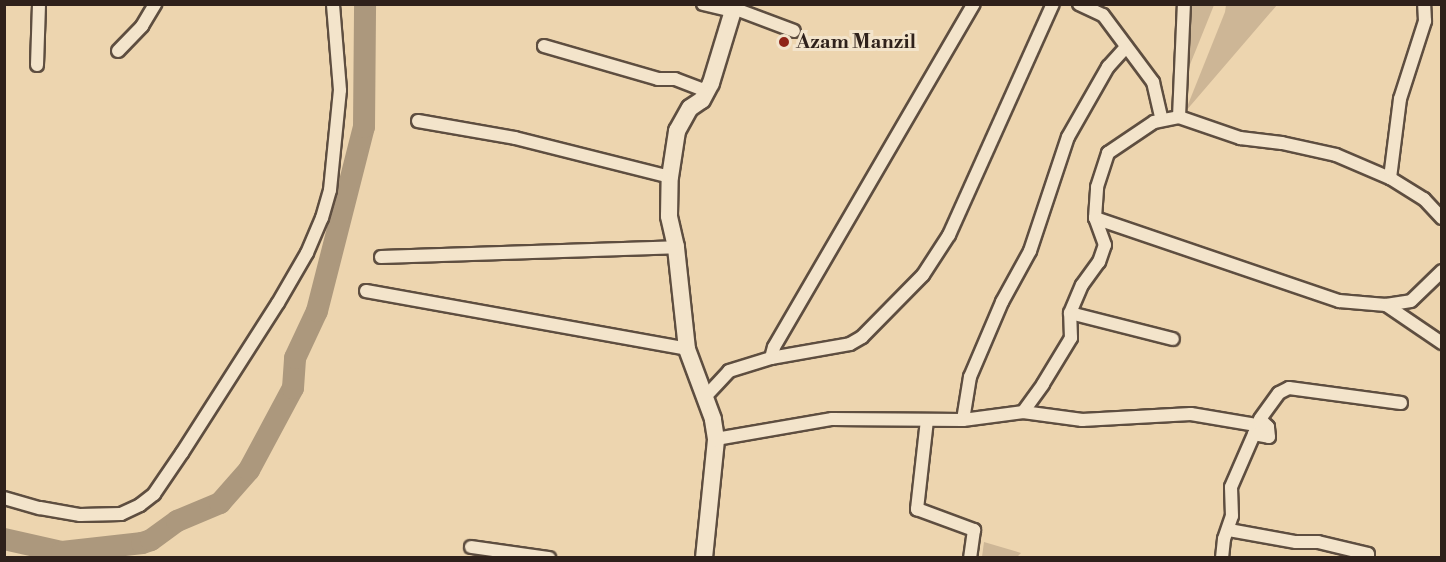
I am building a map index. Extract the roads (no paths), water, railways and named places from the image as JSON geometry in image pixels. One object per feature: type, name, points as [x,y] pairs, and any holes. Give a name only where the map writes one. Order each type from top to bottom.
[{"type":"main road","points":[[704,558],[716,440],[706,396],[687,349],[676,247],[669,216],[670,177],[677,131],[690,108],[702,99],[707,91],[734,7]]},
{"type":"street","points":[[37,65],[39,4]]},
{"type":"street","points":[[118,51],[142,26],[155,4]]},
{"type":"street","points":[[4,498],[80,515],[121,514],[140,505],[154,494],[182,453],[278,303],[307,253],[322,218],[332,178],[340,90],[333,4]]},
{"type":"street","points":[[703,4],[729,10],[734,7],[794,30]]},
{"type":"street","points":[[771,358],[774,347],[974,4]]},
{"type":"street","points":[[706,396],[729,371],[771,358],[850,344],[862,337],[922,275],[949,235],[1053,4]]},
{"type":"street","points":[[1079,4],[1103,15],[1152,82],[1162,120]]},
{"type":"street","points":[[1179,117],[1184,4]]},
{"type":"street","points":[[1390,178],[1400,99],[1425,21],[1424,4]]},
{"type":"street","points":[[544,46],[657,79],[675,79],[707,91]]},
{"type":"street","points":[[963,420],[970,377],[1002,302],[1030,251],[1068,137],[1108,67],[1126,47]]},
{"type":"street","points":[[1023,412],[1044,384],[1071,338],[1070,313],[1082,285],[1100,262],[1105,245],[1095,218],[1097,187],[1108,153],[1154,122],[1179,117],[1240,138],[1282,143],[1336,155],[1390,178],[1424,199],[1442,218]]},
{"type":"street","points":[[418,121],[515,138],[670,177]]},
{"type":"street","points":[[1095,218],[1339,301],[1386,305],[1411,301],[1442,271]]},
{"type":"street","points":[[381,257],[676,247]]},
{"type":"street","points":[[366,291],[687,349]]},
{"type":"street","points":[[1386,305],[1442,343]]},
{"type":"street","points":[[1070,313],[1173,339]]},
{"type":"street","points":[[1222,558],[1224,539],[1232,516],[1231,487],[1254,434],[1269,437],[1268,427],[1260,419],[1279,393],[1289,388],[1401,403]]},
{"type":"street","points":[[716,440],[832,419],[963,420],[1023,412],[1082,420],[1191,414],[1268,427]]},
{"type":"street","points":[[927,420],[917,509],[974,530],[970,558]]},
{"type":"street","points":[[1228,530],[1296,542],[1318,542],[1368,554],[1368,558]]},
{"type":"street","points":[[471,547],[549,558]]},
{"type":"waterway","points":[[4,539],[62,552],[142,543],[151,540],[177,521],[220,503],[249,470],[293,388],[295,358],[317,311],[364,127],[365,4]]},
{"type":"place","name":"Azam Manzil","points":[[784,42]]}]
